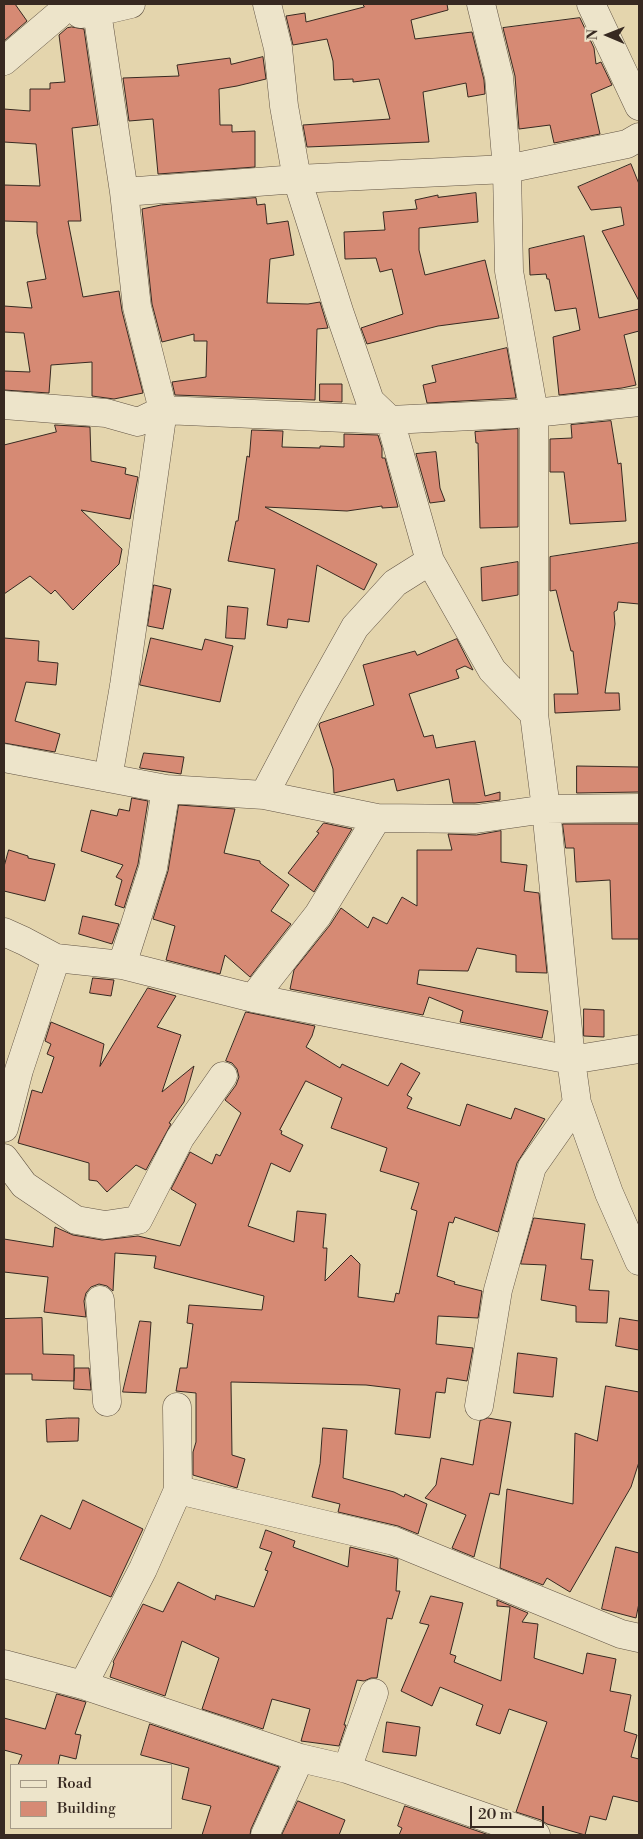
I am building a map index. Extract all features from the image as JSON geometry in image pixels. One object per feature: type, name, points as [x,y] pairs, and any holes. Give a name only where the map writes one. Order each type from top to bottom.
[{"type":"street","points":[[4,61],[64,10],[98,12],[130,4]]},
{"type":"street","points":[[267,4],[278,48],[284,106],[297,180],[370,401],[390,420],[430,562],[492,670],[534,714]]},
{"type":"street","points":[[481,4],[499,77],[507,169],[509,271],[534,412],[534,714],[546,809],[571,1060],[577,1103],[609,1193],[639,1261]]},
{"type":"street","points":[[591,4],[639,106]]},
{"type":"street","points":[[98,12],[124,192],[137,308],[163,410],[124,686],[108,778]]},
{"type":"street","points":[[124,192],[297,180],[507,169],[627,144],[639,137]]},
{"type":"street","points":[[4,405],[106,413],[138,422],[163,410],[390,420],[534,412],[639,402]]},
{"type":"street","points":[[264,795],[355,627],[395,583],[430,562]]},
{"type":"street","points":[[4,758],[166,789],[264,795],[376,818],[476,819],[546,809],[639,808]]},
{"type":"street","points":[[122,966],[153,868],[166,789]]},
{"type":"street","points":[[253,998],[318,915],[376,818]]},
{"type":"street","points":[[4,932],[24,940],[56,958],[122,966],[253,998],[571,1060],[639,1049]]},
{"type":"street","points":[[4,1128],[19,1070],[56,958]]},
{"type":"street","points":[[4,1158],[24,1185],[76,1220],[105,1226],[138,1220],[180,1138],[223,1076]]},
{"type":"street","points":[[479,1406],[498,1290],[532,1167],[577,1103]]},
{"type":"street","points":[[100,1300],[107,1402]]},
{"type":"street","points":[[83,1685],[143,1569],[178,1490],[177,1407]]},
{"type":"street","points":[[178,1490],[394,1541],[620,1634],[639,1638]]},
{"type":"street","points":[[4,1664],[83,1685],[300,1758],[347,1769],[522,1833]]},
{"type":"street","points":[[347,1769],[374,1693]]},
{"type":"street","points":[[265,1835],[300,1758]]},
{"type":"building","points":[[4,4],[15,4],[27,21],[4,41]]},
{"type":"building","points":[[363,4],[447,4],[448,10],[411,20],[415,39],[472,32],[484,80],[485,94],[468,97],[466,83],[423,92],[429,142],[307,147],[303,125],[390,119],[379,79],[353,82],[353,79],[334,80],[333,61],[327,39],[293,45],[286,16],[305,13],[306,22],[364,7]]},
{"type":"building","points":[[580,18],[594,48],[596,64],[601,62],[612,85],[591,94],[600,134],[554,143],[550,125],[519,129],[515,76],[503,28]]},
{"type":"building","points":[[67,28],[84,29],[98,125],[72,128],[81,221],[68,221],[83,297],[119,291],[122,311],[143,393],[114,399],[92,396],[92,362],[51,365],[49,393],[4,390],[4,371],[30,372],[24,333],[4,332],[4,306],[32,308],[27,282],[46,279],[37,233],[37,222],[4,221],[4,185],[40,186],[36,144],[4,142],[4,109],[30,111],[30,89],[50,89],[50,83],[65,82],[59,35]]},
{"type":"building","points":[[263,57],[266,79],[219,89],[220,125],[232,125],[232,132],[255,131],[255,167],[158,174],[153,119],[129,121],[123,78],[179,76],[177,65],[230,58],[231,64]]},
{"type":"building","points":[[631,164],[639,184],[639,301],[602,231],[624,225],[621,207],[591,210],[578,187]]},
{"type":"building","points":[[476,193],[478,222],[419,228],[419,250],[425,275],[485,260],[499,318],[438,326],[367,344],[361,328],[403,314],[392,269],[380,272],[376,258],[345,259],[344,232],[385,230],[383,212],[417,209],[415,200],[438,195],[438,197]]},
{"type":"building","points":[[256,198],[257,205],[265,204],[267,224],[288,221],[294,255],[270,259],[267,303],[308,304],[320,302],[328,328],[317,329],[315,400],[175,395],[172,382],[206,377],[207,341],[194,341],[194,334],[162,342],[152,304],[142,209],[161,205]]},
{"type":"building","points":[[584,236],[599,318],[639,309],[639,331],[624,335],[636,385],[559,395],[553,337],[580,330],[576,308],[555,311],[549,279],[547,279],[546,274],[530,275],[529,249]]},
{"type":"building","points":[[507,348],[516,398],[427,403],[423,385],[436,382],[432,366]]},
{"type":"building","points":[[320,384],[342,384],[342,402],[320,401]]},
{"type":"building","points":[[611,421],[618,464],[621,463],[626,521],[570,524],[564,472],[550,472],[550,439],[572,438],[571,425]]},
{"type":"building","points":[[55,425],[90,427],[91,461],[126,468],[125,474],[138,477],[130,519],[81,510],[122,549],[119,564],[73,610],[55,590],[51,594],[30,576],[4,594],[4,445],[56,432]]},
{"type":"building","points":[[518,429],[518,527],[480,528],[478,443],[476,443],[475,432]]},
{"type":"building","points":[[252,430],[283,431],[282,447],[344,447],[344,434],[378,435],[382,448],[382,458],[385,458],[398,507],[382,508],[382,506],[347,511],[265,507],[377,564],[364,590],[317,565],[309,622],[288,619],[287,628],[267,625],[275,569],[228,561],[236,521],[238,521]]},
{"type":"building","points":[[436,452],[440,488],[445,501],[430,503],[416,454]]},
{"type":"building","points":[[639,543],[639,604],[618,602],[617,610],[614,612],[615,624],[605,693],[619,693],[620,710],[555,713],[554,694],[578,694],[573,651],[571,651],[556,590],[550,591],[550,557]]},
{"type":"building","points":[[518,562],[518,595],[482,601],[481,568]]},
{"type":"building","points":[[154,585],[171,589],[163,629],[148,626]]},
{"type":"building","points":[[228,606],[248,608],[245,639],[226,638]]},
{"type":"building","points":[[4,638],[39,641],[38,661],[58,663],[56,685],[26,682],[15,721],[60,734],[55,752],[4,743]]},
{"type":"building","points":[[151,638],[202,650],[205,639],[233,646],[220,702],[140,685]]},
{"type":"building","points":[[457,639],[473,670],[465,666],[456,670],[459,678],[409,694],[424,737],[433,735],[436,748],[475,741],[485,796],[500,792],[500,800],[453,803],[449,779],[397,791],[394,779],[334,793],[333,769],[319,725],[320,723],[374,705],[363,665],[415,651],[417,655]]},
{"type":"building","points":[[144,753],[184,757],[181,774],[140,768]]},
{"type":"building","points":[[577,766],[639,767],[639,792],[577,793]]},
{"type":"building","points":[[132,798],[148,801],[138,864],[124,908],[115,905],[122,880],[116,877],[123,865],[81,851],[91,810],[117,816],[119,809],[129,811]]},
{"type":"building","points":[[179,805],[235,809],[224,853],[260,861],[260,863],[289,885],[271,911],[291,924],[250,977],[225,955],[220,974],[166,960],[175,926],[153,919],[168,871]]},
{"type":"building","points":[[324,823],[352,829],[314,892],[288,873],[319,833],[317,832]]},
{"type":"building","points":[[563,824],[639,824],[639,939],[612,939],[610,880],[576,882],[574,848],[566,848]]},
{"type":"building","points":[[501,831],[501,862],[527,865],[524,891],[539,893],[547,973],[516,972],[516,955],[477,948],[468,971],[419,970],[417,984],[548,1011],[542,1038],[460,1022],[463,1011],[429,997],[423,1015],[290,989],[294,970],[330,925],[341,908],[368,928],[373,917],[387,924],[402,897],[417,906],[417,850],[452,850],[448,834],[476,835]]},
{"type":"building","points":[[9,850],[28,856],[28,858],[55,864],[45,901],[4,891],[4,867]]},
{"type":"building","points":[[83,916],[119,924],[112,944],[79,934]]},
{"type":"building","points":[[93,978],[114,980],[111,996],[90,993]]},
{"type":"building","points":[[148,988],[176,996],[157,1027],[181,1035],[162,1092],[194,1066],[184,1102],[169,1123],[171,1124],[146,1170],[136,1165],[107,1192],[97,1181],[89,1180],[89,1163],[18,1143],[32,1090],[42,1093],[54,1057],[47,1054],[51,1044],[45,1041],[51,1022],[104,1044],[100,1066]]},
{"type":"building","points":[[584,1009],[604,1010],[604,1037],[584,1036]]},
{"type":"building","points":[[246,1012],[315,1026],[306,1047],[340,1068],[342,1064],[388,1086],[401,1063],[420,1073],[407,1095],[412,1098],[407,1108],[460,1126],[467,1104],[511,1119],[515,1108],[545,1119],[517,1163],[498,1232],[455,1217],[453,1223],[449,1222],[437,1276],[455,1282],[454,1284],[482,1291],[478,1318],[438,1316],[436,1344],[473,1348],[467,1381],[447,1378],[445,1393],[436,1392],[430,1438],[395,1434],[400,1389],[366,1385],[231,1382],[232,1455],[245,1459],[237,1488],[193,1475],[193,1452],[196,1442],[196,1393],[176,1391],[180,1368],[187,1368],[193,1324],[187,1323],[189,1305],[262,1310],[264,1296],[154,1268],[156,1256],[115,1253],[113,1291],[107,1286],[99,1284],[91,1287],[86,1293],[84,1301],[86,1317],[44,1312],[48,1277],[4,1272],[4,1239],[53,1247],[55,1227],[73,1235],[102,1240],[138,1236],[180,1246],[196,1204],[171,1189],[190,1152],[212,1164],[216,1154],[220,1156],[241,1113],[225,1100],[236,1085],[239,1077],[237,1069],[232,1063],[226,1061]],"holes":[[[306,1081],[342,1098],[331,1128],[387,1148],[380,1171],[419,1183],[411,1209],[417,1211],[399,1294],[396,1293],[394,1302],[358,1297],[360,1264],[351,1255],[325,1281],[327,1248],[323,1248],[326,1214],[297,1211],[294,1242],[248,1226],[271,1163],[290,1172],[303,1145],[281,1134],[282,1131],[280,1130]]]},
{"type":"building","points":[[534,1218],[585,1224],[581,1259],[593,1260],[589,1290],[609,1291],[607,1323],[576,1322],[576,1306],[541,1300],[546,1265],[521,1264]]},
{"type":"building","points":[[42,1318],[43,1354],[74,1355],[74,1381],[32,1380],[32,1374],[4,1374],[4,1319]]},
{"type":"building","points":[[620,1318],[639,1321],[639,1350],[616,1346]]},
{"type":"building","points":[[140,1321],[151,1322],[146,1393],[123,1392]]},
{"type":"building","points":[[518,1353],[557,1358],[553,1397],[514,1393]]},
{"type":"building","points":[[75,1368],[89,1368],[91,1390],[74,1389]]},
{"type":"building","points":[[606,1386],[639,1392],[639,1462],[631,1487],[570,1592],[547,1578],[543,1585],[500,1568],[507,1489],[573,1504],[575,1433],[597,1441]]},
{"type":"building","points":[[79,1418],[78,1441],[47,1442],[46,1420]]},
{"type":"building","points":[[488,1418],[511,1422],[499,1495],[490,1493],[474,1557],[452,1548],[466,1515],[425,1498],[436,1485],[441,1458],[473,1465],[480,1421]]},
{"type":"building","points":[[323,1428],[347,1430],[343,1478],[394,1492],[404,1497],[405,1494],[427,1504],[418,1534],[398,1526],[338,1512],[340,1504],[312,1497],[320,1464]]},
{"type":"building","points":[[83,1500],[143,1529],[111,1597],[20,1559],[41,1515],[70,1529]]},
{"type":"building","points":[[266,1530],[295,1541],[293,1547],[348,1567],[350,1547],[398,1559],[396,1591],[400,1591],[392,1619],[387,1618],[377,1678],[364,1681],[357,1680],[339,1746],[301,1741],[310,1709],[272,1699],[263,1729],[202,1709],[219,1658],[182,1641],[165,1696],[110,1677],[113,1662],[143,1604],[163,1612],[178,1582],[215,1600],[216,1595],[254,1607],[268,1571],[265,1570],[272,1552],[260,1548]]},
{"type":"building","points":[[616,1547],[639,1553],[639,1603],[636,1618],[602,1609]]},
{"type":"building","points":[[431,1596],[463,1603],[450,1654],[456,1656],[454,1662],[501,1681],[510,1607],[497,1606],[497,1600],[528,1613],[522,1622],[538,1624],[534,1658],[583,1674],[587,1653],[616,1659],[610,1691],[631,1695],[624,1731],[637,1735],[631,1757],[639,1759],[639,1802],[613,1796],[606,1820],[590,1816],[585,1835],[547,1824],[541,1820],[516,1812],[547,1722],[509,1709],[500,1734],[476,1725],[483,1705],[440,1687],[432,1706],[401,1691],[429,1625],[420,1623]]},
{"type":"building","points":[[57,1694],[86,1702],[75,1734],[81,1735],[76,1759],[60,1755],[58,1764],[18,1764],[22,1755],[4,1750],[4,1718],[45,1729]]},
{"type":"building","points":[[387,1722],[420,1727],[416,1756],[383,1752]]},
{"type":"building","points":[[150,1724],[279,1767],[250,1835],[202,1835],[211,1806],[182,1799],[189,1768],[141,1755]]},
{"type":"building","points":[[298,1801],[345,1820],[339,1835],[282,1835]]},
{"type":"building","points":[[405,1806],[489,1835],[399,1835],[402,1828],[398,1826]]}]
